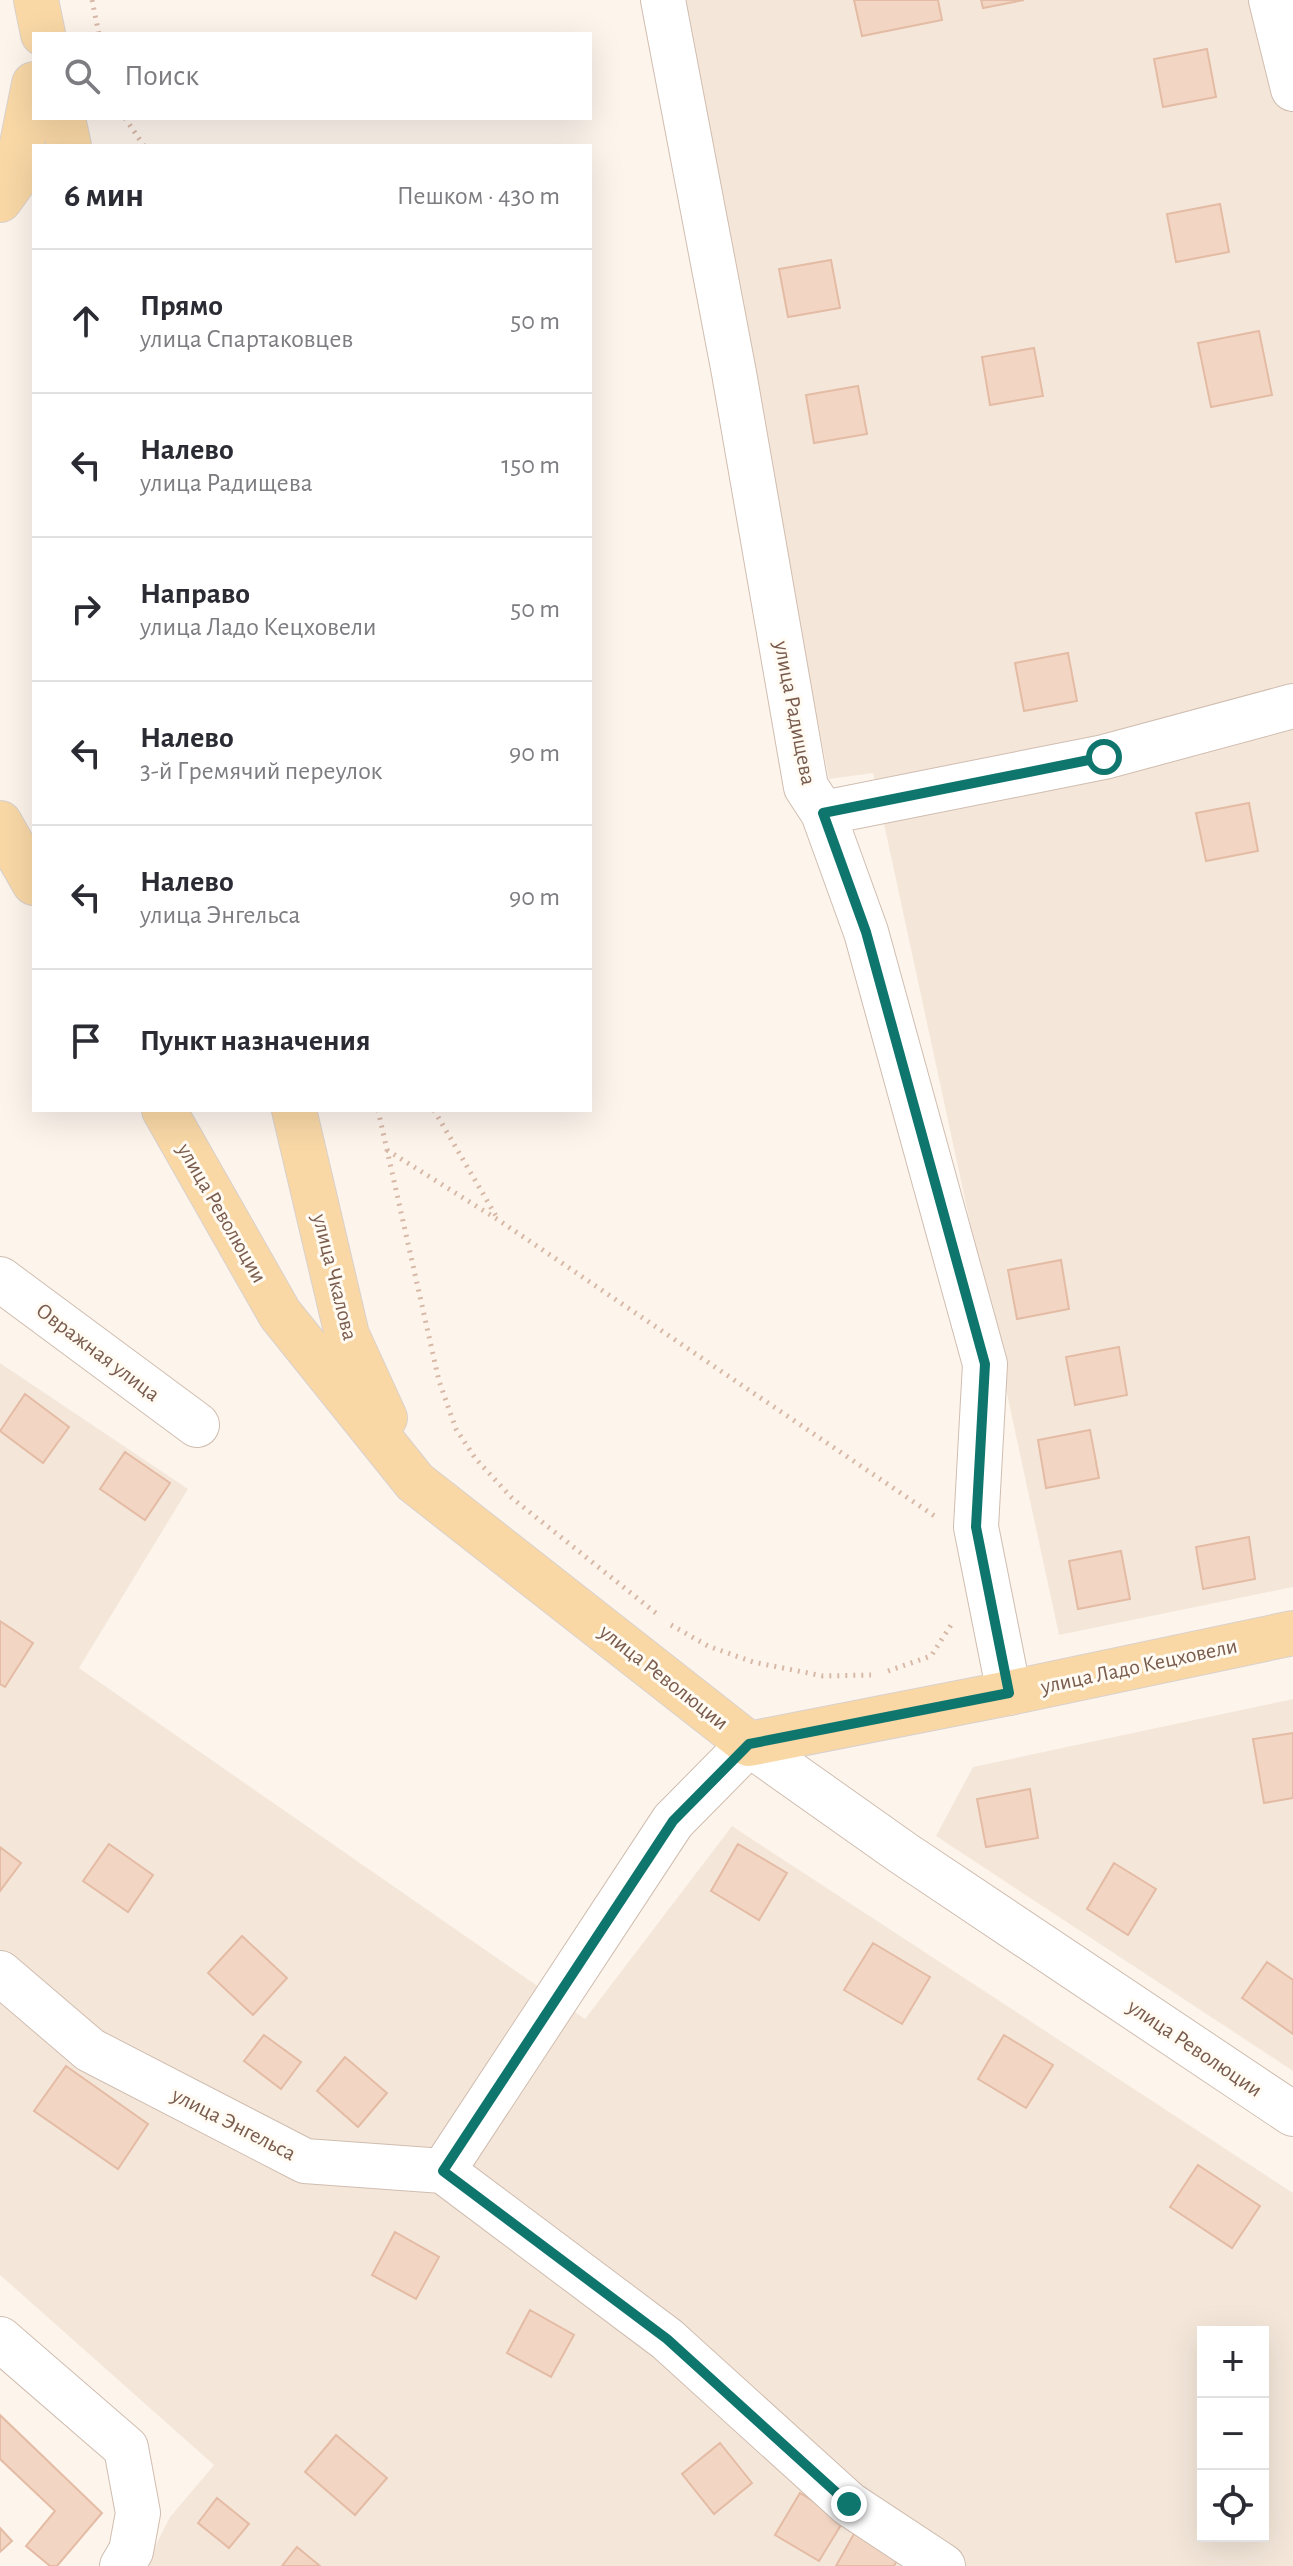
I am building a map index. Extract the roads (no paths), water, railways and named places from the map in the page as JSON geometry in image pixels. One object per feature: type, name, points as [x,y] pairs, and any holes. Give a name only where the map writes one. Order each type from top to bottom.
[{"type":"main road","points":[[36,0],[43,32]]},
{"type":"main road","points":[[0,200],[15,179],[32,94]]},
{"type":"main road","points":[[63,120],[69,144]]},
{"type":"main road","points":[[0,823],[32,879]]},
{"type":"main road","name":"улица Революции","points":[[165,1112],[280,1314],[415,1482],[749,1744]]},
{"type":"main road","name":"улица Чкалова","points":[[294,1112],[347,1335],[415,1482]]},
{"type":"main road","name":"улица Ладо Кецховели","points":[[749,1744],[1293,1633]]},
{"type":"street","name":"улица Радищева","points":[[663,0],[734,373],[806,787],[823,813],[866,932],[985,1364],[976,1527],[1009,1693]]},
{"type":"street","points":[[1271,0],[1293,89]]},
{"type":"street","points":[[823,813],[1104,757],[1293,706]]},
{"type":"street","name":"Овражная улица","points":[[0,1279],[197,1425]]},
{"type":"street","points":[[749,1744],[673,1821],[443,2171],[667,2339],[849,2504],[943,2566]]},
{"type":"street","name":"улица Революции","points":[[749,1744],[903,1853],[1293,2114]]},
{"type":"street","name":"улица Энгельса","points":[[0,1973],[90,2050],[305,2161],[443,2171]]},
{"type":"street","points":[[0,2339],[126,2448],[138,2513],[131,2551],[122,2566]]}]
